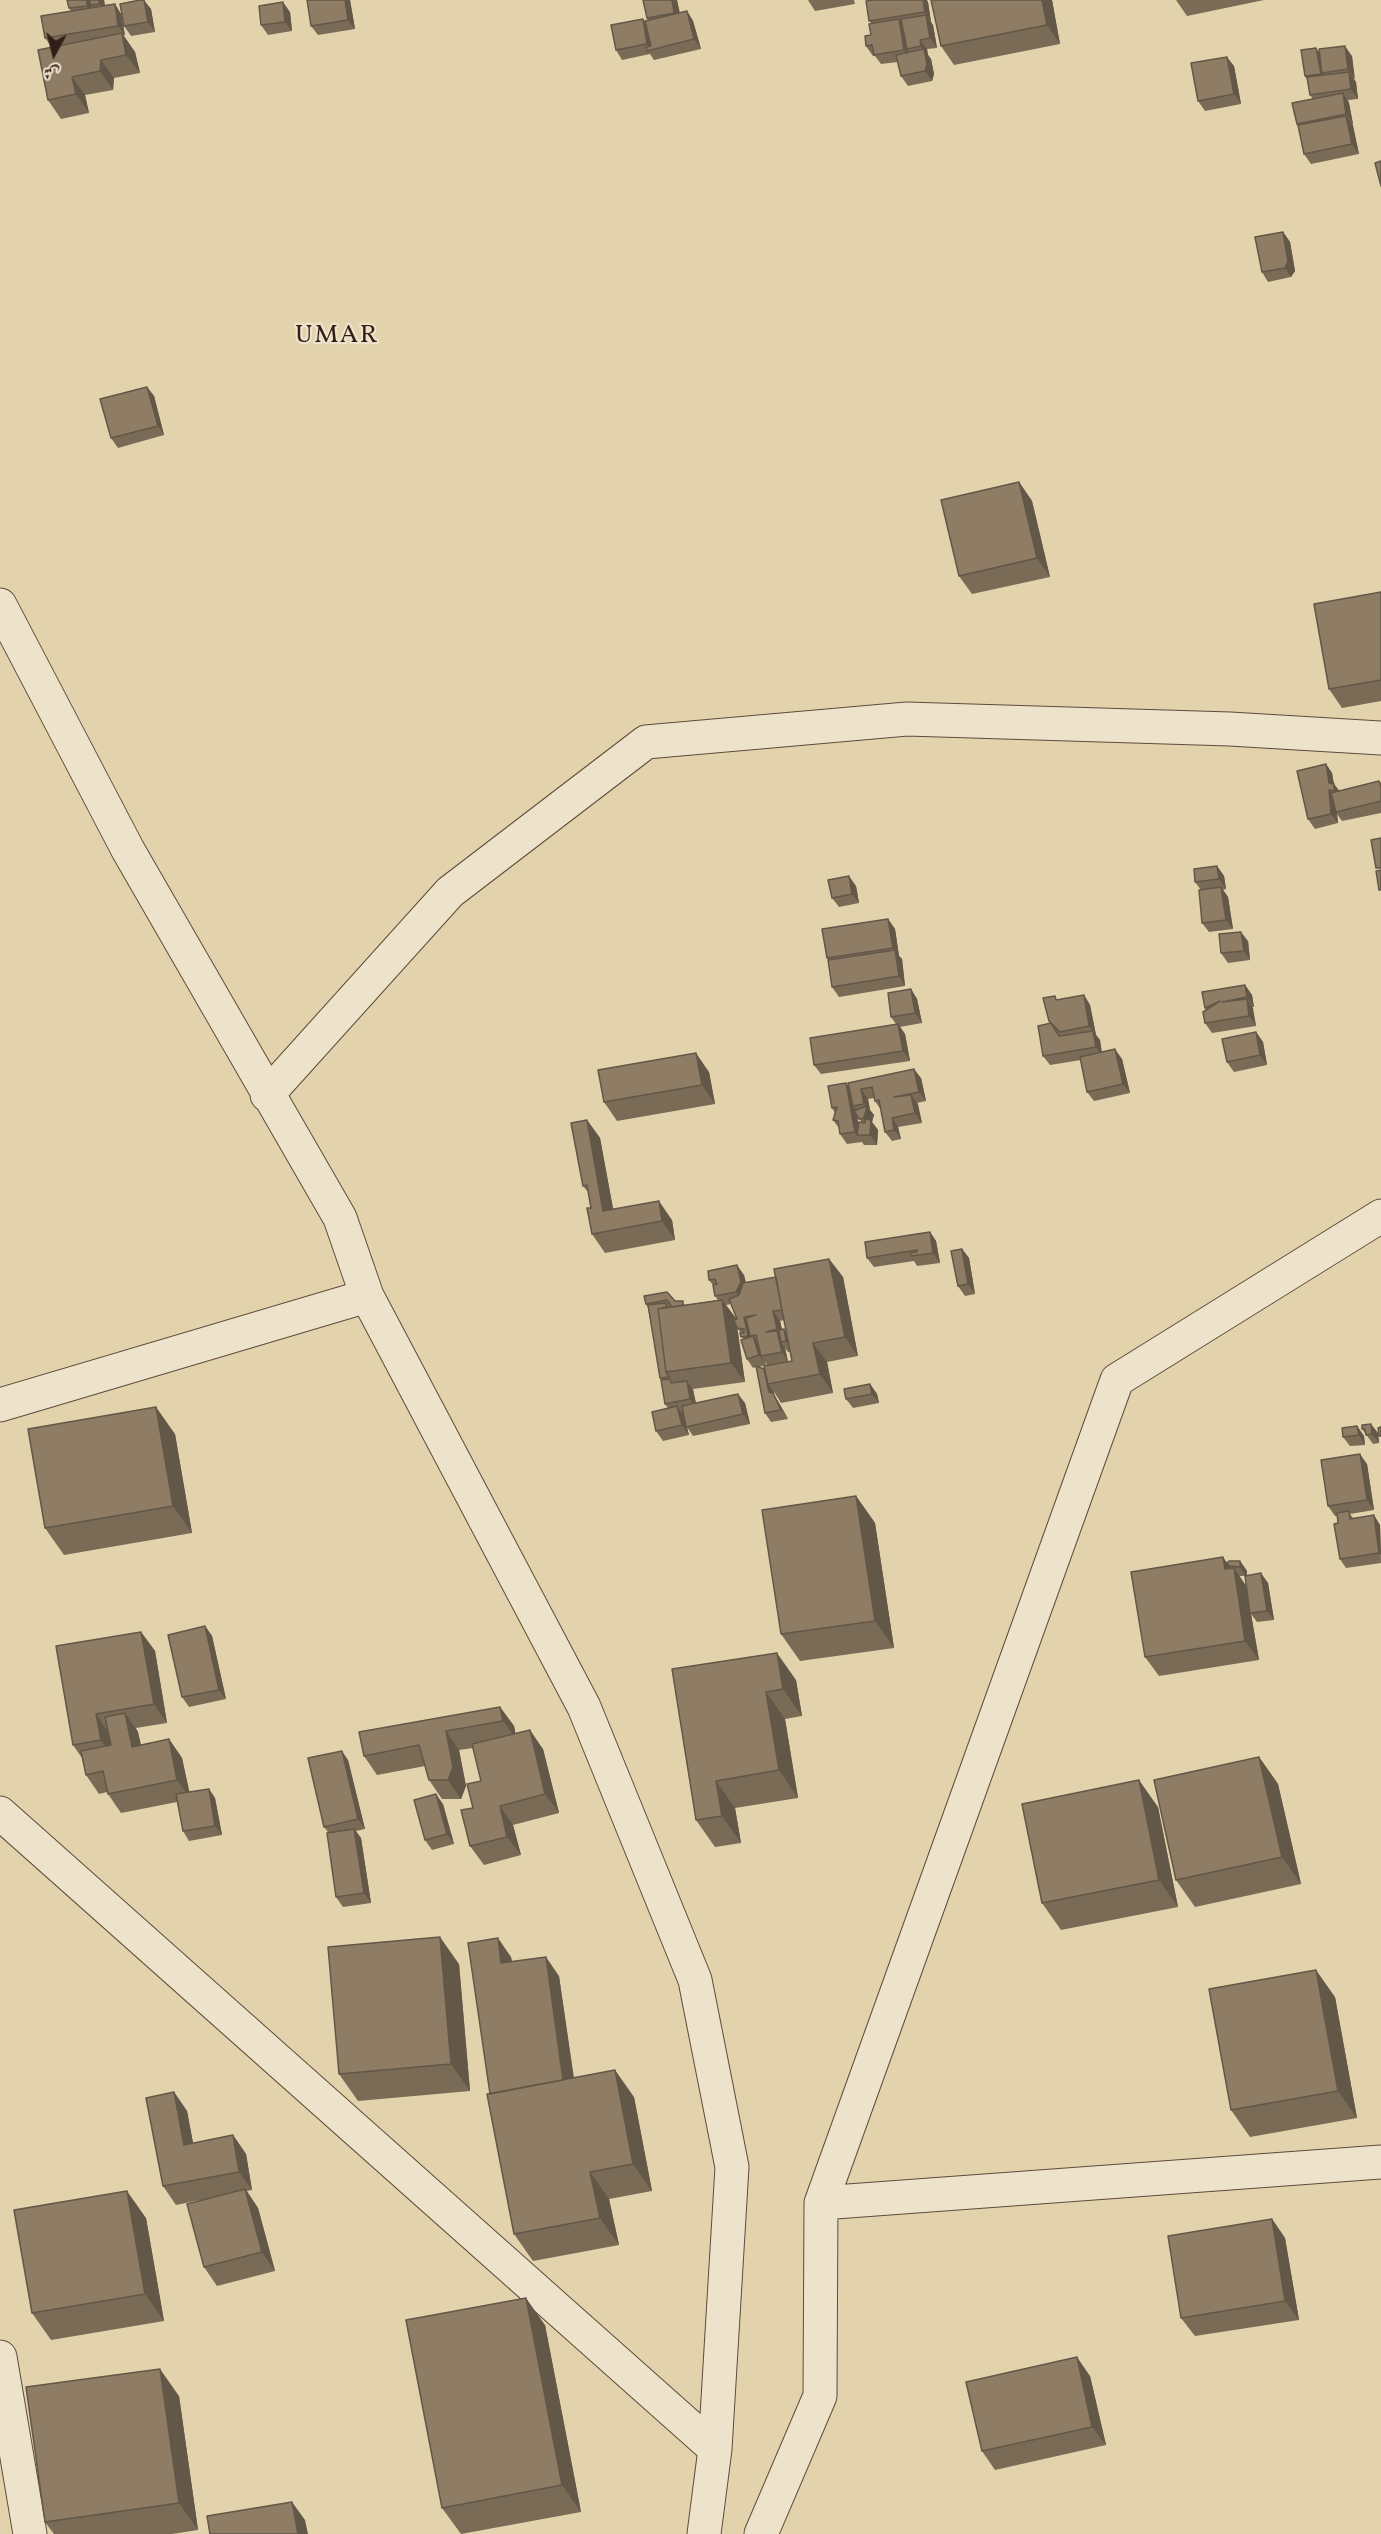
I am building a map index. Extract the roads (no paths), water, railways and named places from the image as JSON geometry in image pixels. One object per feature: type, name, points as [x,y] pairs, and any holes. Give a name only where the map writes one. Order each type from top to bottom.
[{"type":"street","points":[[0,605],[128,850],[267,1095],[340,1218],[367,1296],[584,1707],[695,1980],[732,2167],[715,2449],[704,2534]]},
{"type":"street","points":[[267,1095],[450,892],[646,742],[907,719],[1230,729],[1381,738]]},
{"type":"street","points":[[761,2534],[820,2396],[821,2203],[1117,1380],[1381,1216]]},
{"type":"street","points":[[0,1405],[367,1296]]},
{"type":"street","points":[[0,1813],[715,2449]]},
{"type":"street","points":[[821,2203],[1381,2162]]},
{"type":"street","points":[[0,2357],[30,2534]]},
{"type":"district","name":"UMAR","points":[[337,337]]}]
